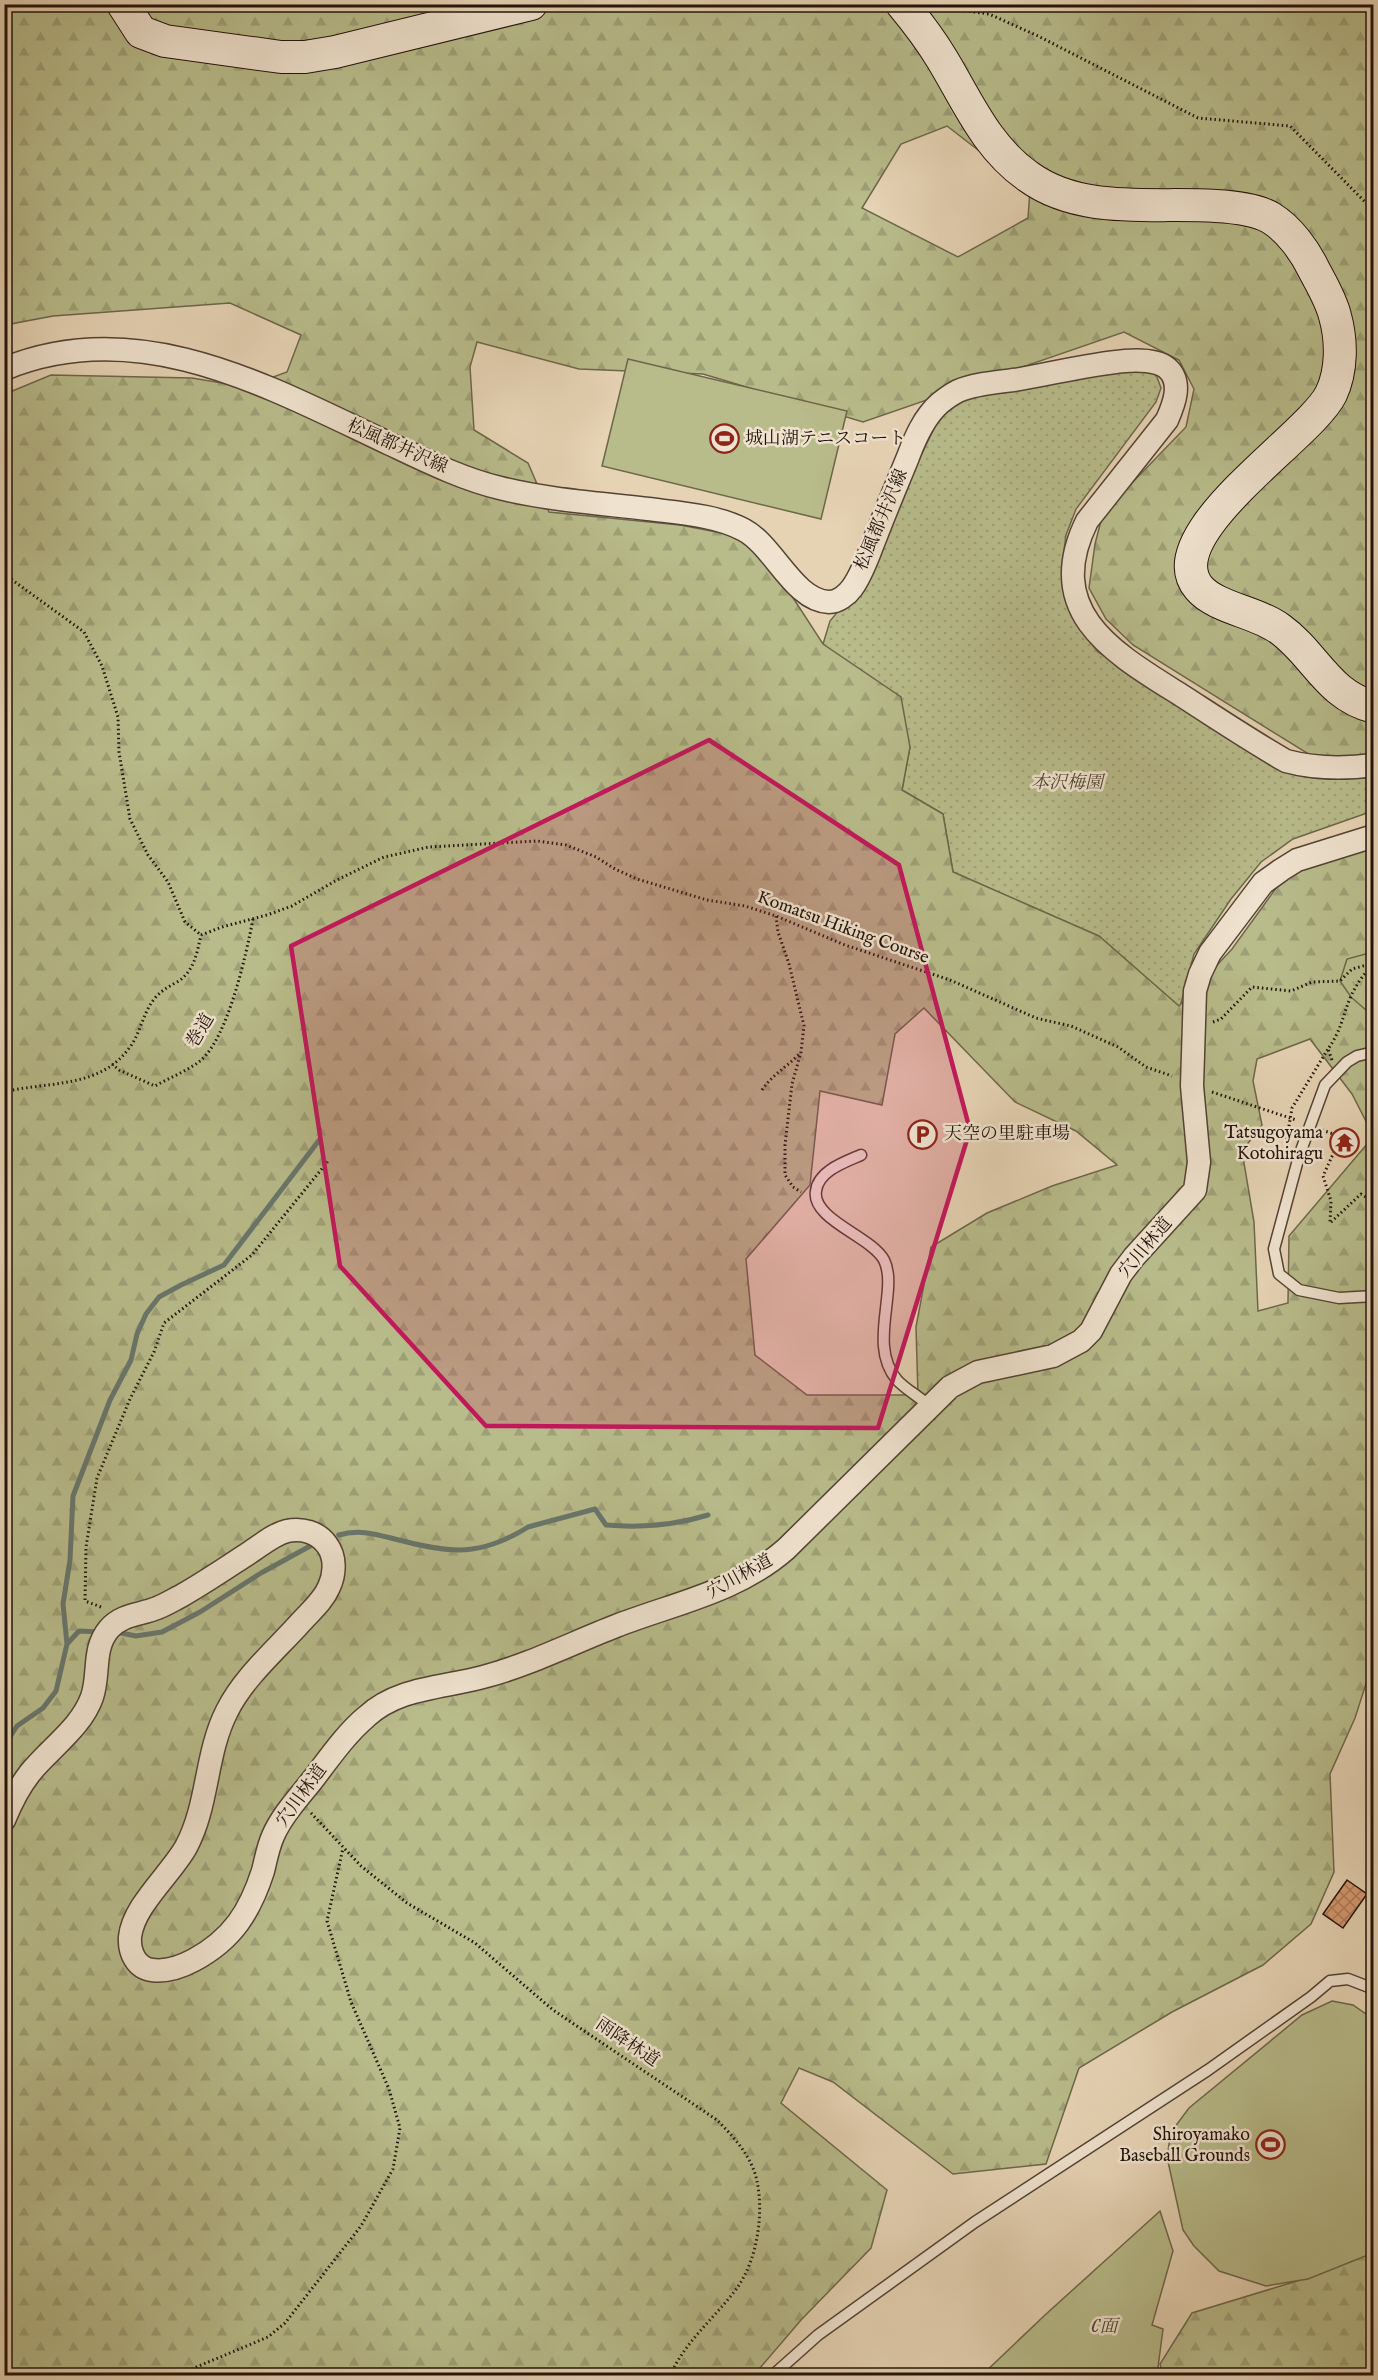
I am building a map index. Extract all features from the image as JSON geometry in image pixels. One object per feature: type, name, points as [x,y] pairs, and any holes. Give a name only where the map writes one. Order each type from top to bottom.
[{"type":"street","points":[[123,4],[141,32],[165,41],[281,57],[305,57],[335,52],[531,4]]},
{"type":"street","points":[[917,5],[920,26],[943,60],[976,121],[999,151],[1030,178],[1071,198],[1131,204],[1237,208],[1270,217],[1293,239],[1309,260],[1335,314],[1340,340],[1339,367],[1332,393],[1318,413],[1222,505],[1205,527],[1196,545],[1191,565],[1197,586],[1210,598],[1253,614],[1280,629],[1340,692],[1358,703],[1374,707]]},
{"type":"street","name":"松風都井沢線","points":[[4,369],[55,352],[87,349],[139,351],[192,360],[239,375],[416,456],[496,488],[544,497],[689,514],[744,530],[759,541],[795,583],[811,597],[827,602],[838,601],[851,589],[864,566],[915,438],[928,416],[940,403],[958,391],[986,385],[1127,360],[1152,362],[1167,368],[1176,383],[1175,402],[1167,420],[1087,520],[1078,538],[1072,563],[1074,584],[1079,604],[1088,622],[1121,657],[1286,761],[1310,767],[1335,769],[1374,765]]},
{"type":"street","name":"穴川林道","points":[[4,1820],[29,1774],[81,1716],[92,1696],[97,1652],[104,1635],[113,1623],[126,1616],[156,1609],[182,1596],[284,1531],[308,1531],[320,1537],[328,1546],[333,1557],[334,1571],[330,1586],[320,1602],[248,1679],[228,1708],[216,1736],[195,1828],[175,1863],[138,1915],[130,1935],[131,1949],[137,1964],[146,1970],[180,1967],[224,1941],[249,1908],[273,1836],[298,1798],[347,1736],[369,1713],[404,1695],[486,1677],[620,1624],[702,1597],[754,1572],[786,1549],[950,1387],[978,1372],[1053,1356],[1081,1341],[1098,1320],[1121,1274],[1195,1190],[1199,1162],[1192,1086],[1195,991],[1200,974],[1217,944],[1263,883],[1297,860],[1374,836]]},
{"type":"lane","points":[[1374,1052],[1357,1056],[1331,1076],[1325,1085],[1309,1125],[1274,1249],[1279,1274],[1299,1290],[1339,1298],[1374,1296]]},
{"type":"lane","points":[[861,1155],[831,1169],[822,1178],[816,1192],[817,1202],[826,1214],[869,1245],[884,1259],[888,1275],[883,1331],[889,1365],[897,1379],[929,1406]]},
{"type":"lane","points":[[772,2376],[818,2336],[966,2229],[1208,2070],[1311,1997],[1329,1981],[1348,1979],[1374,1989]]},
{"type":"path","points":[[917,5],[989,14],[1068,50],[1198,118],[1290,126],[1374,211]]},
{"type":"path","points":[[4,574],[10,576],[84,632],[102,666],[118,717],[119,752],[130,819],[148,855],[168,882],[185,921],[201,935],[191,969],[179,981],[162,989],[152,1001],[130,1047],[112,1064],[94,1076],[66,1083],[23,1087],[4,1092]]},
{"type":"path","name":"Komatsu Hiking Course","points":[[201,935],[292,906],[384,857],[429,847],[537,842],[566,845],[596,857],[637,879],[707,900],[746,906],[776,916],[856,950],[950,980],[1036,1018],[1087,1032],[1118,1047],[1146,1067],[1168,1074],[1192,1086],[1251,1104],[1336,1135],[1334,1152],[1323,1176],[1331,1201],[1330,1223],[1361,1194],[1374,1202]]},
{"type":"path","points":[[776,916],[778,932],[789,964],[804,1026],[788,1113],[785,1175],[799,1192],[816,1192]]},
{"type":"path","name":"巻道","points":[[112,1064],[119,1070],[155,1086],[201,1060],[215,1041],[233,1000],[253,919]]},
{"type":"path","points":[[1192,1031],[1221,1019],[1252,987],[1291,991],[1312,982],[1340,981],[1352,969],[1373,963]]},
{"type":"path","points":[[1331,1076],[1332,1062],[1328,1048],[1340,1032],[1351,997],[1373,963]]},
{"type":"path","points":[[762,1090],[770,1078],[786,1068],[801,1052]]},
{"type":"path","points":[[126,1616],[85,1601],[86,1547],[97,1478],[130,1399],[154,1352],[164,1323],[252,1256],[329,1160]]},
{"type":"path","name":"雨降林道","points":[[298,1798],[361,1866],[407,1903],[475,1943],[553,2010],[717,2120],[733,2136],[747,2157],[757,2181],[758,2206],[757,2238],[750,2265],[738,2287],[685,2348],[670,2376]]},
{"type":"path","points":[[174,2376],[268,2337],[285,2323],[361,2226],[393,2169],[400,2128],[389,2089],[351,2002],[327,1921],[343,1848]]},
{"type":"highlighted area","points":[[709,740],[899,865],[970,1130],[878,1428],[486,1426],[340,1266],[291,946]]},
{"type":"green space","points":[[5,5],[1373,5],[1373,757],[1323,763],[1133,645],[1106,619],[1089,588],[1095,544],[1103,513],[1186,427],[1194,389],[1179,360],[1124,332],[863,422],[703,374],[579,369],[477,342],[470,367],[474,430],[528,463],[549,512],[680,525],[727,534],[749,542],[777,573],[823,644],[901,697],[910,747],[902,790],[943,814],[953,872],[1099,936],[1179,1006],[1232,949],[1290,869],[1373,843],[1373,1135],[1352,1094],[1310,1039],[1257,1059],[1253,1081],[1262,1125],[1242,1151],[1254,1222],[1258,1311],[1288,1303],[1289,1236],[1373,1137],[1373,1662],[1355,1718],[1330,1774],[1334,1872],[1311,1924],[1263,1965],[1172,2012],[1079,2068],[1046,2164],[953,2174],[833,2082],[799,2068],[781,2103],[887,2190],[871,2248],[801,2320],[754,2375],[5,2375],[5,394],[51,375],[192,378],[246,387],[287,372],[301,335],[230,303],[53,316],[5,325]],"holes":[[[947,126],[1030,190],[1028,218],[958,257],[862,208],[901,144]],[[924,1008],[1015,1102],[1076,1131],[1117,1165],[1052,1186],[987,1213],[931,1247],[916,1327],[918,1395],[807,1395],[755,1355],[746,1259],[810,1185],[820,1091],[882,1105],[895,1034]]]},
{"type":"green space","name":"城山湖テニスコート","points":[[628,359],[847,411],[821,519],[602,466]]},
{"type":"green space","name":"本沢梅園","points":[[1149,367],[1157,377],[1161,388],[1156,402],[1076,509],[1066,535],[1063,584],[1069,609],[1085,636],[1098,652],[1282,770],[1317,778],[1373,774],[1373,811],[1293,839],[1261,862],[1231,899],[1194,954],[1180,1007],[1098,936],[953,872],[943,814],[902,790],[910,747],[823,644],[830,621],[856,589],[941,414],[965,396]]},
{"type":"green space","points":[[1373,952],[1373,1009],[1367,1011],[1351,997],[1340,981],[1347,959]]},
{"type":"green space","name":"Shiroyamako Baseball Grounds","points":[[1332,2001],[1353,2005],[1373,2019],[1373,2253],[1308,2279],[1266,2286],[1219,2271],[1194,2246],[1183,2230],[1167,2157],[1171,2132],[1189,2108],[1302,2015]]},
{"type":"green space","name":"Shiroyamako Baseball Grounds","points":[[1160,2211],[1173,2251],[1152,2325],[1163,2329],[1157,2375],[982,2375],[1045,2315]]},
{"type":"green space","points":[[1373,2250],[1373,2375],[1163,2375],[1160,2364],[1192,2313],[1297,2281]]},
{"type":"building","points":[[1347,1880],[1367,1894],[1343,1928],[1323,1914]]},
{"type":"waterway","points":[[67,1644],[63,1604],[70,1560],[73,1496],[110,1400],[131,1360],[137,1334],[146,1314],[159,1297],[224,1265],[320,1139]]},
{"type":"waterway","points":[[339,1535],[355,1532],[379,1535],[428,1547],[464,1550],[486,1546],[528,1527],[595,1509],[606,1525],[619,1526],[670,1524],[708,1515]]},
{"type":"waterway","points":[[116,1632],[136,1636],[162,1632],[312,1545]]},
{"type":"waterway","points":[[4,1746],[17,1726],[43,1708],[56,1691],[67,1644],[79,1631],[101,1632]]},
{"type":"place","name":"城山湖テニスコート","points":[[724,439]]},
{"type":"place","name":"天空の里駐車場","points":[[923,1134]]},
{"type":"place","name":"Tatsugoyama Kotohiragu","points":[[1344,1143]]},
{"type":"place","name":"Shiroyamako Baseball Grounds","points":[[1271,2145]]},
{"type":"park label","name":"C面","points":[[1104,2327]]}]
